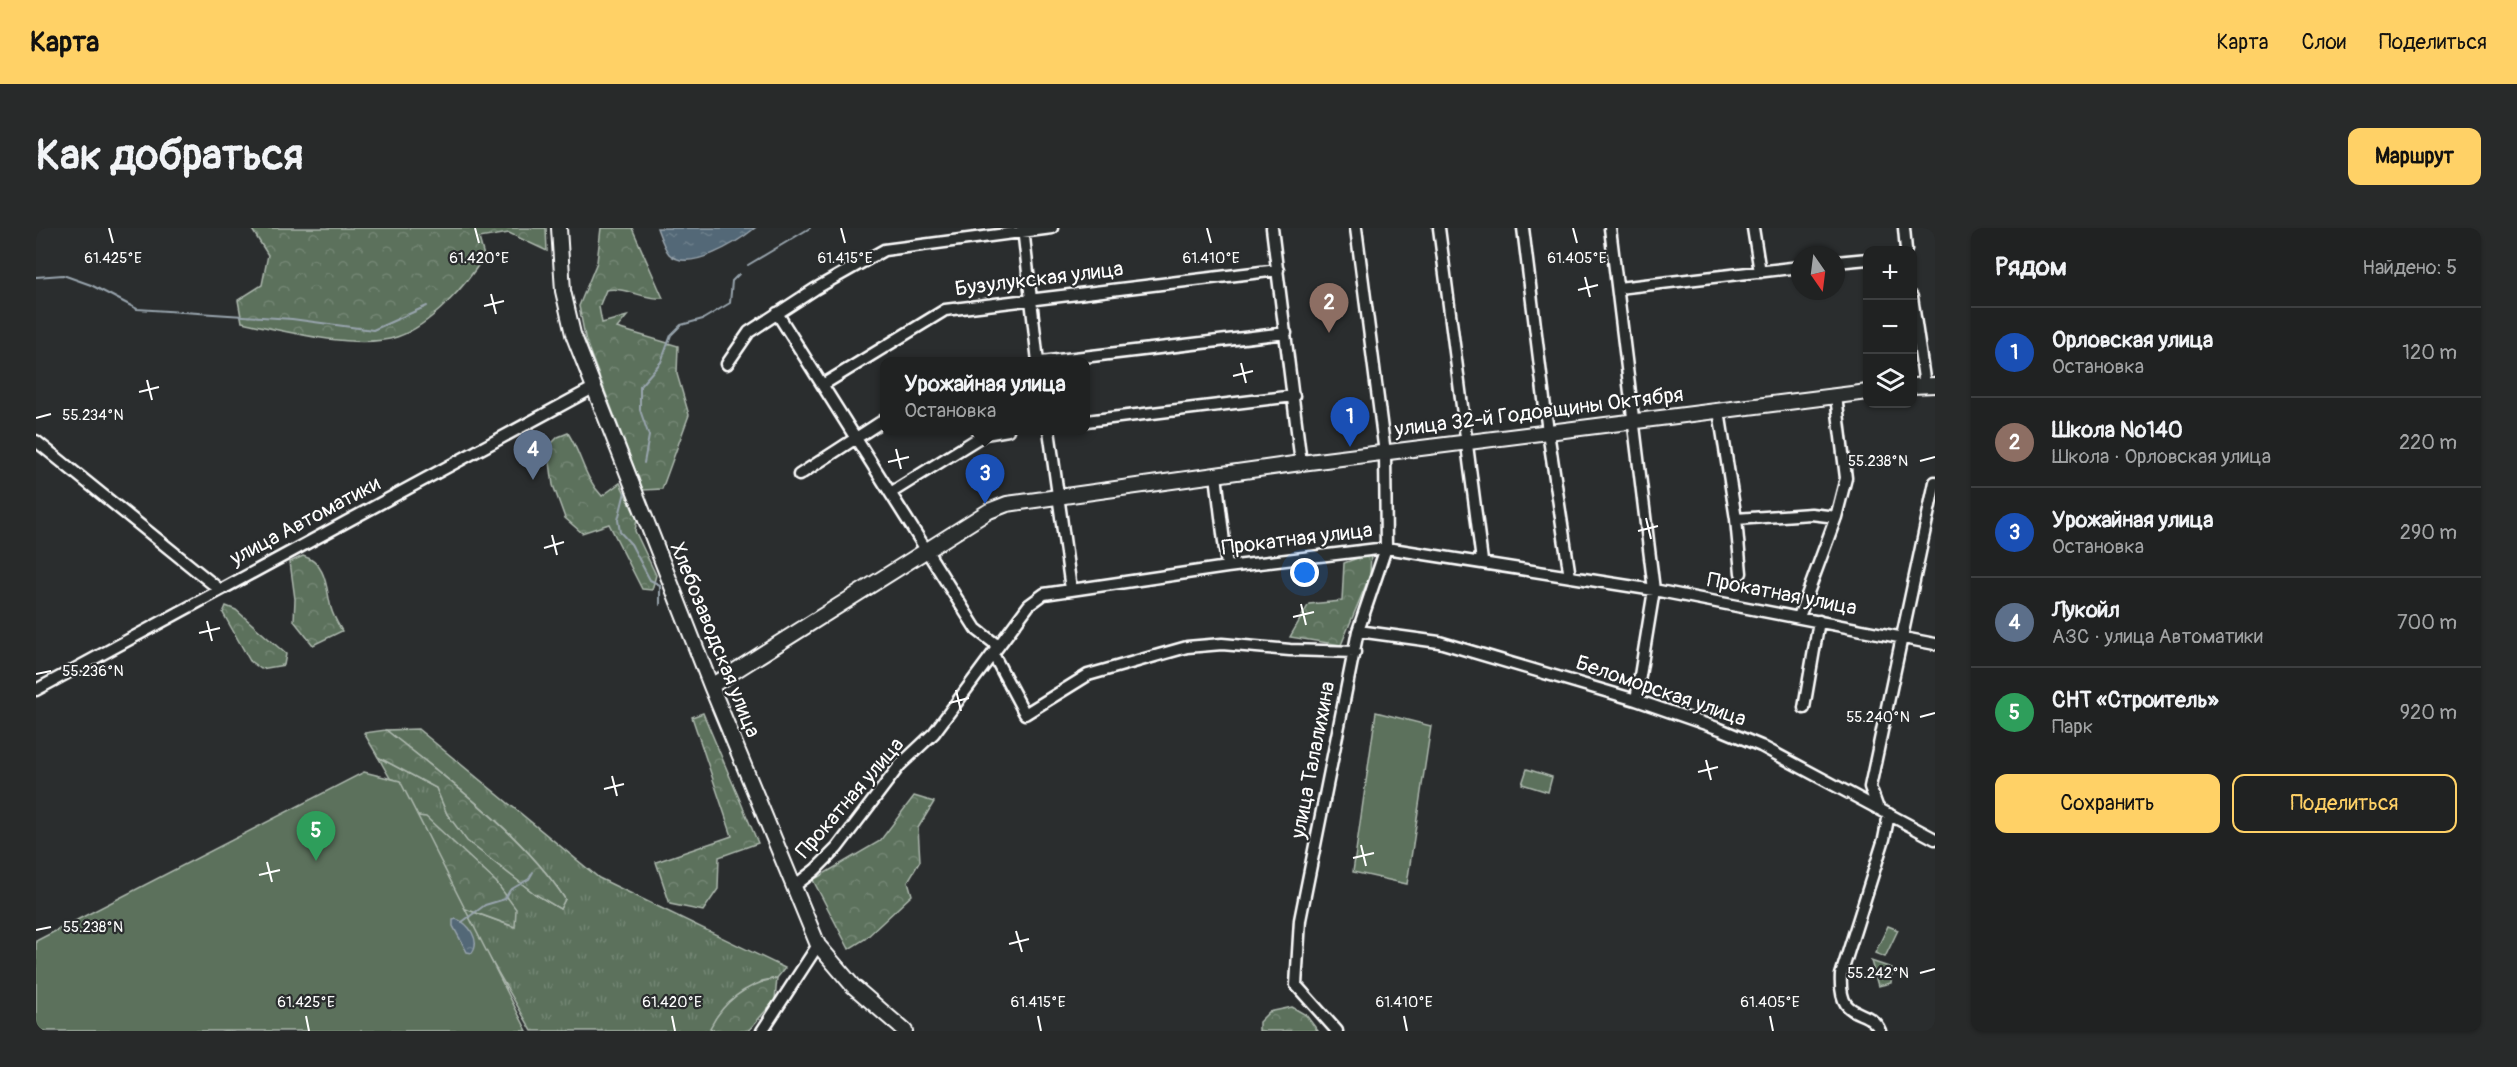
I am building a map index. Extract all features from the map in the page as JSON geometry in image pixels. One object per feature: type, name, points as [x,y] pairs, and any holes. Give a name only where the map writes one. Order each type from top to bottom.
[{"type":"main road","name":"Хлебозаводская улица","points":[[559,228],[563,291],[573,334],[711,686],[793,887],[818,945],[853,986],[905,1031]]},
{"type":"main road","name":"улица 32-й Годовщины Октября","points":[[711,686],[989,511],[1007,504],[1216,474],[1863,393]]},
{"type":"street","points":[[727,364],[749,332],[884,250],[1052,228]]},
{"type":"street","points":[[1272,228],[1301,463]]},
{"type":"street","name":"улица Талалихина","points":[[1337,1031],[1296,985],[1300,920],[1358,631],[1386,548],[1385,453],[1356,228]]},
{"type":"street","points":[[1439,228],[1482,561]]},
{"type":"street","points":[[1523,228],[1548,432],[1570,577]]},
{"type":"street","points":[[1610,228],[1654,590],[1635,700]]},
{"type":"street","points":[[1753,228],[1760,272]]},
{"type":"street","points":[[1904,228],[1906,246]]},
{"type":"street","points":[[1023,230],[1038,357]]},
{"type":"street","points":[[1845,261],[1863,259]]},
{"type":"street","points":[[1618,288],[1791,268]]},
{"type":"street","name":"Бузулукская улица","points":[[824,384],[945,310],[1278,270]]},
{"type":"street","points":[[1912,300],[1924,385]]},
{"type":"street","points":[[777,313],[824,384],[976,629],[996,650],[1025,714],[1088,675],[1187,647],[1222,644],[1290,650],[1355,652]]},
{"type":"street","points":[[1082,357],[1286,333]]},
{"type":"street","name":"улица Автоматики","points":[[36,690],[593,388]]},
{"type":"street","points":[[1090,421],[1294,396]]},
{"type":"street","points":[[1799,617],[1836,518],[1845,478],[1836,396]]},
{"type":"street","points":[[1719,411],[1736,519],[1741,573]]},
{"type":"street","points":[[799,475],[880,423]]},
{"type":"street","points":[[892,492],[983,435]]},
{"type":"street","points":[[1050,435],[1071,589]]},
{"type":"street","points":[[36,441],[219,589]]},
{"type":"street","points":[[1216,474],[1227,567]]},
{"type":"street","points":[[1877,806],[1870,787],[1901,637],[1933,514],[1935,482]]},
{"type":"street","points":[[1736,519],[1811,514],[1836,518]]},
{"type":"street","name":"Прокатная улица","points":[[793,887],[815,870],[837,848],[900,765],[934,733],[1029,605],[1044,594],[1227,567],[1386,548],[1482,561],[1654,590],[1935,644]]},
{"type":"street","points":[[1804,708],[1819,621]]},
{"type":"street","name":"Беломорская улица","points":[[1358,631],[1439,642],[1635,700],[1761,747],[1877,806],[1935,839]]},
{"type":"street","points":[[1880,1031],[1874,1023],[1845,1006],[1840,993],[1841,975],[1884,839],[1889,814]]},
{"type":"street","points":[[762,1031],[818,945]]},
{"type":"green space","points":[[251,228],[546,228],[547,251],[509,233],[479,238],[484,256],[477,267],[458,291],[422,324],[397,337],[380,340],[341,340],[319,338],[242,322],[238,300],[262,285],[268,255]]},
{"type":"green space","points":[[601,228],[632,228],[663,298],[613,289],[606,290],[599,307],[602,323],[627,316],[617,328],[678,346],[677,374],[689,415],[662,489],[643,490],[586,342],[579,306],[597,262]]},
{"type":"green space","points":[[568,433],[586,473],[602,496],[620,483],[637,519],[635,531],[656,575],[652,590],[642,589],[609,524],[582,533],[565,518],[553,485],[548,447],[558,437]]},
{"type":"green space","points":[[1371,553],[1370,575],[1341,645],[1290,637],[1309,604],[1342,601],[1344,563]]},
{"type":"green space","points":[[303,556],[311,559],[321,570],[332,611],[342,631],[313,645],[294,621],[295,599],[290,562]]},
{"type":"green space","points":[[226,606],[236,610],[286,654],[284,665],[261,669],[250,661],[223,613]]},
{"type":"green space","points":[[1376,712],[1431,726],[1407,884],[1353,872]]},
{"type":"green space","points":[[703,713],[758,843],[719,857],[718,889],[703,911],[670,904],[656,862],[732,836],[692,717]]},
{"type":"green space","points":[[418,729],[599,878],[785,968],[777,978],[762,981],[711,1027],[715,1031],[532,1031],[460,907],[514,927],[411,815],[378,757],[436,788],[447,814],[468,841],[535,894],[560,909],[565,899],[548,875],[506,830],[458,787],[386,730]]},
{"type":"green space","points":[[386,730],[482,809],[528,852],[565,899],[560,909],[535,894],[467,841],[447,814],[436,788],[378,757],[364,733]]},
{"type":"green space","points":[[1527,769],[1552,777],[1548,792],[1522,784]]},
{"type":"green space","points":[[364,772],[400,781],[527,1031],[36,1031],[36,941]]},
{"type":"green space","points":[[914,796],[934,802],[918,828],[920,861],[908,881],[912,895],[865,939],[849,949],[813,880],[880,841]]},
{"type":"green space","points":[[411,815],[426,817],[496,882],[516,909],[515,927],[460,907]]},
{"type":"green space","points":[[1888,926],[1898,930],[1885,957],[1875,953]]},
{"type":"green space","points":[[1871,961],[1892,968],[1891,983],[1878,986]]},
{"type":"green space","points":[[777,978],[775,1000],[748,1031],[715,1031],[710,1028],[729,1001],[756,984]]},
{"type":"green space","points":[[1292,1007],[1306,1015],[1318,1031],[1259,1031],[1259,1022],[1269,1012]]},
{"type":"water","points":[[657,228],[755,228],[726,247],[700,258],[688,260],[677,259],[669,254]]},
{"type":"water","points":[[456,919],[465,924],[472,933],[475,943],[472,953],[467,952],[453,926],[453,920]]},
{"type":"waterway","points":[[748,265],[810,228]]},
{"type":"waterway","points":[[644,463],[649,436],[640,410],[640,386],[661,362],[671,335],[681,325],[703,319],[730,303],[732,281],[739,274]]},
{"type":"waterway","points":[[36,277],[63,275],[91,285],[137,309],[292,319],[373,330],[427,306]]},
{"type":"waterway","points":[[625,492],[618,520],[620,532],[631,544],[650,580],[660,585],[660,605]]},
{"type":"waterway","points":[[462,922],[485,905],[505,899],[510,890],[529,879],[533,872]]},
{"type":"place","name":"Школа №140","points":[[1329,333]]},
{"type":"place","name":"Орловская улица","points":[[1350,447]]},
{"type":"place","name":"Лукойл","points":[[533,480]]},
{"type":"place","name":"Урожайная улица","points":[[985,504]]},
{"type":"place","name":"СНТ «Строитель»","points":[[316,861]]}]
